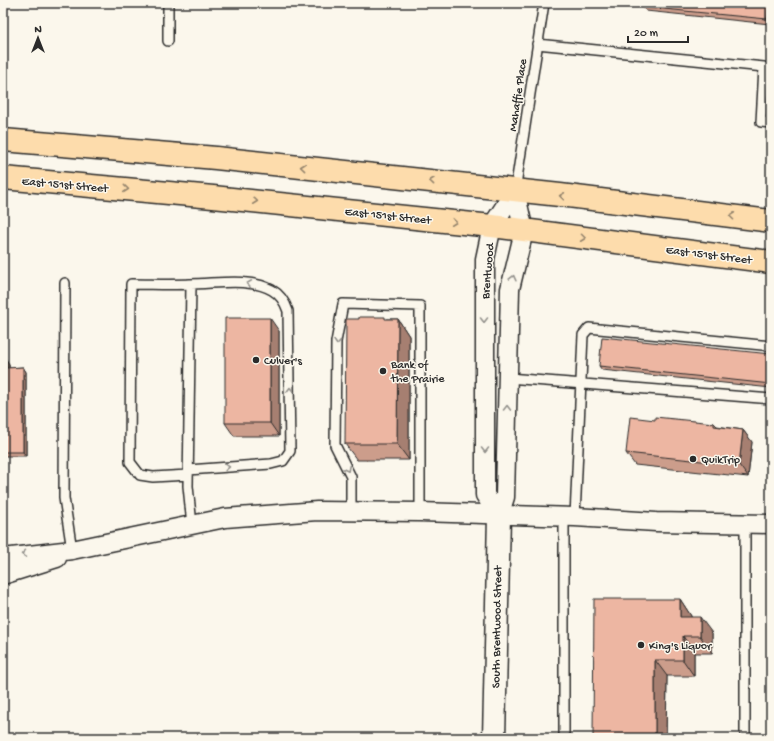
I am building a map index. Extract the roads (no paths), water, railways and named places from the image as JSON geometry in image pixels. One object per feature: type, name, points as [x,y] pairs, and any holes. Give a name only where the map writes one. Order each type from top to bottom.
[{"type":"main road","points":[[3,140],[216,158],[771,221]]},
{"type":"main road","name":"East 151st Street","points":[[3,178],[213,197],[492,226],[771,262]]},
{"type":"street","name":"Brentwood","points":[[499,516],[485,495],[485,259],[492,226],[515,191]]},
{"type":"street","name":"Brentwood","points":[[499,516],[505,497],[510,289],[524,231],[515,191]]},
{"type":"street","points":[[3,558],[72,550],[225,518],[317,511],[420,512],[499,516],[569,517],[656,522],[771,524]]},
{"type":"street","name":"South Brentwood Street","points":[[494,738],[499,516]]},
{"type":"street","points":[[3,576],[51,561],[72,550]]},
{"type":"lane","points":[[168,3],[168,41]]},
{"type":"lane","name":"Mahaffie Place","points":[[515,191],[544,3]]},
{"type":"lane","points":[[537,44],[764,67],[761,122],[771,122]]},
{"type":"lane","points":[[236,282],[255,284],[272,290],[284,300],[288,312],[291,434],[290,451],[283,461],[153,478],[140,476],[130,462],[131,284],[191,284],[236,282]]},
{"type":"lane","points":[[65,283],[64,498],[72,550]]},
{"type":"lane","points":[[191,284],[188,473],[192,525]]},
{"type":"lane","points":[[351,511],[351,478],[335,445],[336,342],[343,304],[420,306],[420,512]]},
{"type":"lane","points":[[564,738],[569,517],[583,335],[589,328],[771,346]]},
{"type":"lane","points":[[508,378],[771,400]]},
{"type":"lane","points":[[744,524],[745,738]]},
{"type":"place","name":"Culver's","points":[[256,360]]},
{"type":"place","name":"Bank of the Prairie","points":[[383,371]]},
{"type":"place","name":"QuikTrip","points":[[693,459]]},
{"type":"place","name":"King's Liquor","points":[[641,645]]}]
